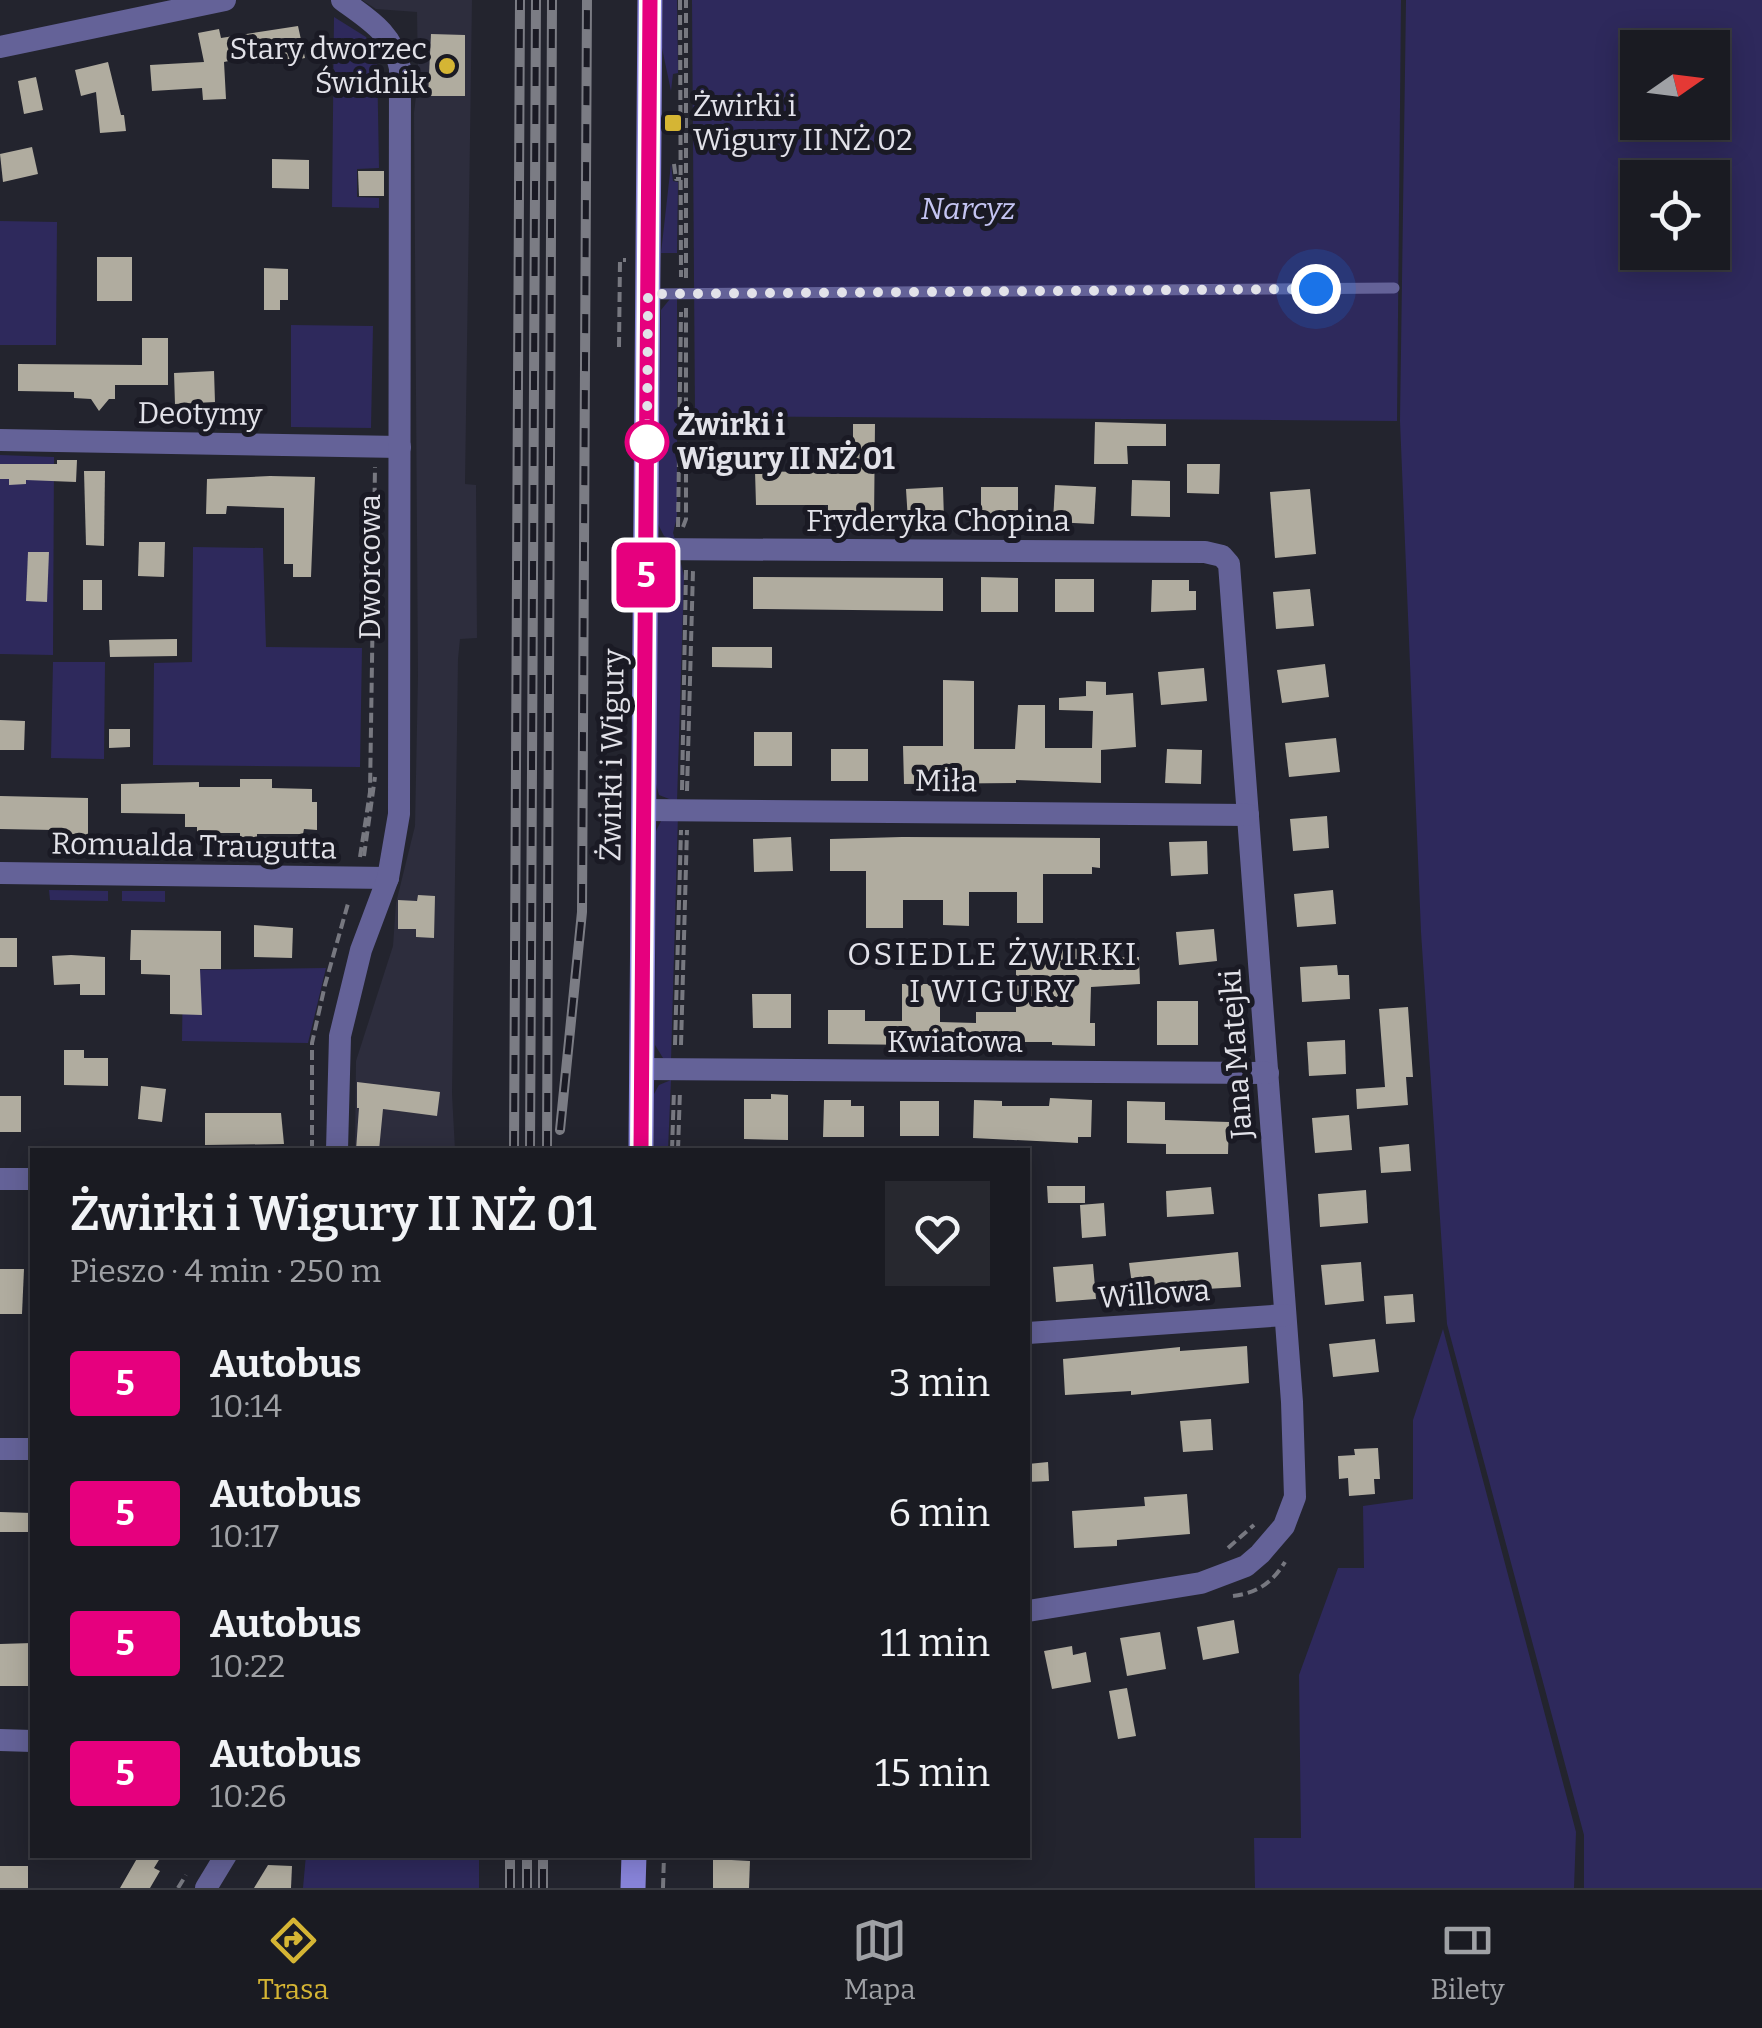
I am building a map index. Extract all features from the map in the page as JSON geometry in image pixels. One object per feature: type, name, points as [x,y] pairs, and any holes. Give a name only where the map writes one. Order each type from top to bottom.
[{"type":"main road","name":"Żwirki i Wigury","points":[[641,1148],[650,0]]},
{"type":"main road","points":[[633,1888],[634,1858]]},
{"type":"street","points":[[0,47],[224,0]]},
{"type":"street","name":"Dworcowa","points":[[337,1148],[340,1036],[361,950],[388,878],[399,814],[400,779],[390,447],[400,68],[393,44],[380,27],[342,0]]},
{"type":"street","name":"Deotymy","points":[[0,440],[390,447]]},
{"type":"street","name":"Fryderyka Chopina","points":[[646,549],[1205,552],[1227,560]]},
{"type":"street","name":"Jana Matejki","points":[[1227,560],[1296,1479],[1290,1512],[1266,1531]]},
{"type":"street","name":"Miła","points":[[644,810],[1248,814]]},
{"type":"street","name":"Romualda Traugutta","points":[[0,874],[388,878]]},
{"type":"street","name":"Kwiatowa","points":[[642,1069],[1268,1074]]},
{"type":"street","points":[[0,1179],[30,1180]]},
{"type":"street","name":"Willowa","points":[[1030,1333],[1285,1314]]},
{"type":"street","points":[[0,1449],[30,1450]]},
{"type":"street","points":[[1030,1611],[1223,1578],[1246,1566],[1266,1531]]},
{"type":"street","points":[[0,1740],[30,1741]]},
{"type":"street","points":[[206,1888],[224,1858]]},
{"type":"lane","points":[[648,294],[1394,288]]},
{"type":"path","points":[[675,1148],[694,579],[682,529],[686,519],[683,0]]},
{"type":"path","points":[[683,76],[674,76],[673,142],[676,179],[683,178]]},
{"type":"path","points":[[316,1148],[316,1044],[328,986],[360,878],[374,793],[377,480],[390,447]]},
{"type":"path","points":[[1224,1561],[1229,1544],[1266,1531]]},
{"type":"path","points":[[1218,1598],[1254,1593],[1279,1572],[1285,1561]]},
{"type":"path","points":[[663,1888],[664,1858]]},
{"type":"shaded area","points":[[362,0],[472,0],[465,484],[476,485],[477,638],[460,639],[458,659],[452,1094],[455,1148],[355,1148],[356,1061],[393,946],[396,903],[415,826],[418,676],[414,113],[417,12],[376,9]]},
{"type":"green space","points":[[663,0],[677,0],[678,73],[673,74],[671,91],[662,48]]},
{"type":"green space","name":"Narcyz","points":[[692,0],[1401,0],[1397,421],[695,416]]},
{"type":"green space","points":[[1406,0],[1762,0],[1762,1888],[1584,1888],[1584,1835],[1447,1324],[1421,932],[1400,421]]},
{"type":"green space","points":[[334,17],[366,37],[377,56],[379,168],[357,169],[357,197],[379,198],[379,208],[332,207]]},
{"type":"green space","points":[[671,164],[673,181],[678,182],[677,253],[661,253]]},
{"type":"green space","points":[[0,221],[57,222],[56,345],[0,345]]},
{"type":"green space","points":[[670,299],[677,299],[677,517],[673,533],[676,542],[664,536],[658,524],[661,310]]},
{"type":"green space","points":[[291,325],[373,326],[371,428],[291,427]]},
{"type":"green space","points":[[0,455],[54,457],[53,655],[0,654]]},
{"type":"green space","points":[[193,547],[263,548],[266,647],[362,648],[360,767],[153,765],[154,663],[192,662]]},
{"type":"green space","points":[[679,555],[684,576],[677,802],[659,795],[656,784],[658,575],[664,559]]},
{"type":"green space","points":[[53,662],[105,662],[104,759],[51,758]]},
{"type":"green space","points":[[678,814],[671,1061],[663,1058],[655,1045],[656,831],[662,819]]},
{"type":"green space","points":[[49,890],[108,891],[108,901],[50,900]]},
{"type":"green space","points":[[122,891],[165,891],[165,902],[122,901]]},
{"type":"green space","points":[[326,968],[308,1043],[182,1041],[183,970]]},
{"type":"green space","points":[[671,1080],[668,1148],[654,1148],[654,1094],[659,1085]]},
{"type":"green space","points":[[1443,1329],[1576,1832],[1574,1888],[1255,1888],[1254,1838],[1301,1838],[1299,1675],[1338,1568],[1364,1568],[1363,1506],[1413,1499],[1413,1420]]},
{"type":"green space","points":[[306,1858],[479,1858],[479,1888],[303,1888]]},
{"type":"building","points":[[298,26],[305,58],[273,64],[271,52],[224,62],[226,99],[203,100],[202,88],[152,91],[150,65],[204,62],[198,33],[219,29],[221,38]]},
{"type":"building","name":"Stary dworzec Świdnik","points":[[431,34],[465,35],[465,96],[428,96]]},
{"type":"building","points":[[108,62],[126,131],[100,133],[96,92],[81,96],[75,70]]},
{"type":"building","points":[[36,77],[43,110],[24,114],[18,81]]},
{"type":"building","points":[[32,147],[38,174],[3,182],[0,154]]},
{"type":"building","points":[[272,159],[309,160],[309,189],[272,188]]},
{"type":"building","points":[[358,171],[384,171],[384,196],[359,196]]},
{"type":"building","points":[[97,257],[132,257],[132,301],[97,301]]},
{"type":"building","points":[[264,268],[288,269],[288,300],[280,300],[280,310],[264,310]]},
{"type":"building","points":[[142,338],[168,338],[168,385],[115,385],[115,399],[109,399],[99,411],[91,399],[74,398],[74,392],[18,391],[18,364],[142,365]]},
{"type":"building","points":[[214,371],[215,402],[175,404],[174,373]]},
{"type":"building","points":[[1095,422],[1166,424],[1166,446],[1127,446],[1128,464],[1094,464]]},
{"type":"building","points":[[853,424],[875,424],[874,521],[828,520],[828,505],[756,505],[755,471],[853,473]]},
{"type":"building","points":[[57,460],[77,460],[76,482],[26,480],[26,484],[9,485],[9,479],[0,479],[0,464],[57,464]]},
{"type":"building","points":[[1187,464],[1220,464],[1219,494],[1187,493]]},
{"type":"building","points":[[84,471],[105,471],[104,546],[86,545]]},
{"type":"building","points":[[315,477],[311,577],[293,577],[293,564],[284,564],[284,508],[227,506],[226,514],[206,514],[207,479]]},
{"type":"building","points":[[1132,480],[1170,481],[1170,517],[1131,516]]},
{"type":"building","points":[[1055,485],[1096,487],[1094,524],[1053,522]]},
{"type":"building","points":[[943,487],[944,520],[908,521],[906,489]]},
{"type":"building","points":[[981,487],[1018,487],[1018,527],[981,527]]},
{"type":"building","points":[[1310,489],[1316,554],[1275,558],[1270,492]]},
{"type":"building","points":[[139,542],[165,542],[164,577],[138,576]]},
{"type":"building","points":[[28,552],[49,552],[47,602],[26,601]]},
{"type":"building","points":[[753,577],[943,578],[943,611],[753,609]]},
{"type":"building","points":[[981,577],[1018,578],[1018,612],[981,612]]},
{"type":"building","points":[[1055,579],[1094,579],[1094,612],[1055,612]]},
{"type":"building","points":[[83,580],[102,580],[102,610],[83,610]]},
{"type":"building","points":[[1152,580],[1189,580],[1189,591],[1196,591],[1196,610],[1151,612]]},
{"type":"building","points":[[1310,589],[1314,626],[1276,629],[1273,592]]},
{"type":"building","points":[[177,639],[177,656],[110,657],[109,640]]},
{"type":"building","points":[[712,647],[772,647],[772,668],[712,667]]},
{"type":"building","points":[[1325,664],[1329,697],[1282,703],[1277,670]]},
{"type":"building","points":[[1204,668],[1207,701],[1161,705],[1158,672]]},
{"type":"building","points":[[943,680],[974,681],[974,749],[1015,749],[1018,705],[1045,705],[1045,748],[1092,748],[1093,711],[1059,710],[1059,698],[1086,696],[1086,681],[1106,682],[1106,695],[1133,693],[1136,747],[1101,750],[1101,783],[1016,780],[904,784],[903,746],[943,746]]},
{"type":"building","points":[[0,720],[25,721],[24,750],[0,750]]},
{"type":"building","points":[[109,729],[130,729],[130,747],[109,748]]},
{"type":"building","points":[[754,732],[792,732],[792,766],[754,766]]},
{"type":"building","points":[[1336,738],[1340,772],[1289,777],[1285,743]]},
{"type":"building","points":[[831,749],[868,749],[868,781],[831,781]]},
{"type":"building","points":[[1167,749],[1202,750],[1201,784],[1165,783]]},
{"type":"building","points":[[240,779],[272,779],[272,788],[312,789],[312,802],[317,802],[317,830],[304,829],[303,834],[257,834],[257,848],[240,848],[240,833],[197,833],[197,827],[185,827],[185,814],[121,813],[121,784],[199,782],[199,787],[240,787]]},
{"type":"building","points":[[0,796],[88,798],[88,835],[0,829]]},
{"type":"building","points":[[1327,816],[1329,848],[1293,851],[1290,819]]},
{"type":"building","points":[[791,837],[793,871],[754,872],[753,839]]},
{"type":"building","points":[[1100,838],[1100,868],[1092,867],[1092,874],[1043,874],[1043,923],[1017,923],[1017,892],[969,892],[969,926],[943,925],[943,900],[903,900],[903,928],[866,928],[866,871],[830,871],[830,839]]},
{"type":"building","points":[[1207,841],[1208,874],[1171,876],[1169,842]]},
{"type":"building","points":[[1333,890],[1336,924],[1297,927],[1294,894]]},
{"type":"building","points":[[418,895],[435,896],[434,938],[416,937],[416,929],[398,929],[398,900],[417,901]]},
{"type":"building","points":[[254,925],[293,928],[292,958],[254,957]]},
{"type":"building","points":[[1214,929],[1217,961],[1179,965],[1176,932]]},
{"type":"building","points":[[131,930],[221,931],[221,969],[200,969],[202,1015],[170,1014],[170,975],[141,974],[141,960],[130,960]]},
{"type":"building","points":[[0,938],[17,938],[17,967],[0,967]]},
{"type":"building","points":[[1084,940],[1084,958],[1139,957],[1140,984],[1091,987],[1090,1023],[1095,1023],[1095,1046],[1052,1042],[1014,1042],[1014,1046],[828,1044],[828,1010],[865,1010],[865,1021],[902,1021],[902,984],[940,984],[940,1022],[976,1023],[976,1012],[1016,1012],[1016,961],[1061,961],[1061,941]]},
{"type":"building","points":[[52,956],[105,957],[105,995],[80,995],[80,984],[54,985]]},
{"type":"building","points":[[1337,965],[1338,975],[1349,975],[1350,999],[1302,1002],[1300,967]]},
{"type":"building","points":[[752,994],[791,994],[791,1028],[753,1028]]},
{"type":"building","points":[[1157,1001],[1198,1001],[1198,1045],[1157,1045]]},
{"type":"building","points":[[1408,1007],[1413,1077],[1406,1077],[1408,1105],[1357,1109],[1356,1089],[1385,1087],[1379,1009]]},
{"type":"building","points":[[1345,1040],[1346,1074],[1309,1076],[1307,1042]]},
{"type":"building","points":[[64,1050],[84,1050],[84,1058],[108,1058],[108,1086],[64,1085]]},
{"type":"building","points":[[357,1082],[440,1092],[437,1116],[383,1109],[379,1148],[356,1148]]},
{"type":"building","points":[[141,1086],[166,1089],[162,1122],[138,1119]]},
{"type":"building","points":[[771,1094],[788,1095],[788,1140],[744,1139],[744,1099],[771,1099]]},
{"type":"building","points":[[0,1096],[21,1096],[21,1132],[0,1132]]},
{"type":"building","points":[[1050,1098],[1092,1100],[1091,1137],[1078,1137],[1078,1143],[973,1138],[974,1100],[1002,1101],[1002,1106],[1049,1106]]},
{"type":"building","points":[[824,1100],[851,1100],[851,1106],[864,1106],[864,1137],[823,1137]]},
{"type":"building","points":[[900,1101],[939,1101],[939,1136],[900,1136]]},
{"type":"building","points":[[1127,1101],[1165,1102],[1165,1120],[1229,1122],[1228,1154],[1166,1154],[1166,1144],[1127,1143]]},
{"type":"building","points":[[205,1113],[281,1113],[284,1144],[205,1145]]},
{"type":"building","points":[[1349,1115],[1352,1150],[1315,1153],[1312,1118]]},
{"type":"building","points":[[1409,1144],[1411,1171],[1381,1173],[1379,1147]]},
{"type":"building","points":[[1047,1186],[1085,1186],[1085,1203],[1048,1203]]},
{"type":"building","points":[[1211,1187],[1214,1214],[1167,1217],[1166,1191]]},
{"type":"building","points":[[1366,1190],[1368,1223],[1320,1227],[1318,1194]]},
{"type":"building","points":[[1104,1203],[1106,1236],[1082,1238],[1080,1205]]},
{"type":"building","points":[[1238,1252],[1241,1287],[1171,1291],[1172,1295],[1134,1299],[1129,1263]]},
{"type":"building","points":[[1361,1262],[1364,1301],[1325,1305],[1321,1265]]},
{"type":"building","points":[[1093,1264],[1096,1299],[1056,1302],[1053,1267]]},
{"type":"building","points":[[0,1269],[24,1269],[22,1314],[0,1314]]},
{"type":"building","points":[[1413,1294],[1415,1322],[1386,1324],[1384,1296]]},
{"type":"building","points":[[1375,1339],[1379,1372],[1333,1377],[1329,1344]]},
{"type":"building","points":[[1247,1346],[1249,1383],[1131,1395],[1131,1391],[1065,1395],[1063,1359],[1180,1347],[1180,1351]]},
{"type":"building","points":[[1211,1419],[1213,1450],[1183,1452],[1180,1421]]},
{"type":"building","points":[[1378,1448],[1380,1479],[1374,1479],[1375,1494],[1349,1496],[1348,1478],[1339,1479],[1338,1456],[1355,1455],[1354,1449]]},
{"type":"building","points":[[1048,1462],[1049,1481],[1030,1482],[1030,1464]]},
{"type":"building","points":[[1187,1494],[1190,1534],[1117,1540],[1117,1546],[1074,1548],[1072,1511],[1145,1506],[1144,1497]]},
{"type":"building","points":[[0,1512],[30,1513],[30,1532],[0,1532]]},
{"type":"building","points":[[1234,1620],[1239,1653],[1203,1660],[1197,1627]]},
{"type":"building","points":[[1160,1632],[1166,1669],[1127,1676],[1120,1638]]},
{"type":"building","points":[[30,1643],[30,1686],[0,1686],[0,1644]]},
{"type":"building","points":[[1072,1646],[1073,1655],[1086,1652],[1091,1682],[1052,1689],[1044,1651]]},
{"type":"building","points":[[1127,1688],[1136,1736],[1118,1739],[1109,1691]]},
{"type":"building","points":[[137,1858],[160,1858],[154,1868],[160,1871],[150,1888],[120,1888]]},
{"type":"building","points":[[713,1859],[750,1861],[749,1888],[713,1888]]},
{"type":"building","points":[[268,1865],[292,1866],[291,1888],[254,1888]]},
{"type":"building","points":[[0,1866],[28,1866],[28,1888],[0,1888]]},
{"type":"railway","points":[[514,1148],[520,0]]},
{"type":"railway","points":[[530,1148],[536,0]]},
{"type":"railway","points":[[547,1148],[552,0]]},
{"type":"railway","points":[[560,1130],[582,912],[587,0]]},
{"type":"railway","points":[[510,1858],[510,1888]]},
{"type":"railway","points":[[527,1858],[527,1888]]},
{"type":"railway","points":[[543,1858],[543,1888]]},
{"type":"bus line","name":"5","points":[[641,1148],[650,0]]},
{"type":"place","name":"Stary dworzec Świdnik","points":[[447,66]]},
{"type":"place","name":"Żwirki i Wigury II NŻ 02","points":[[673,123]]},
{"type":"place","name":"Żwirki i Wigury II NŻ 01","points":[[647,442]]},
{"type":"district","name":"OSIEDLE ŻWIRKI I WIGURY","points":[[993,972]]},
{"type":"route","points":[[647,442],[648,294],[1316,289]]}]
